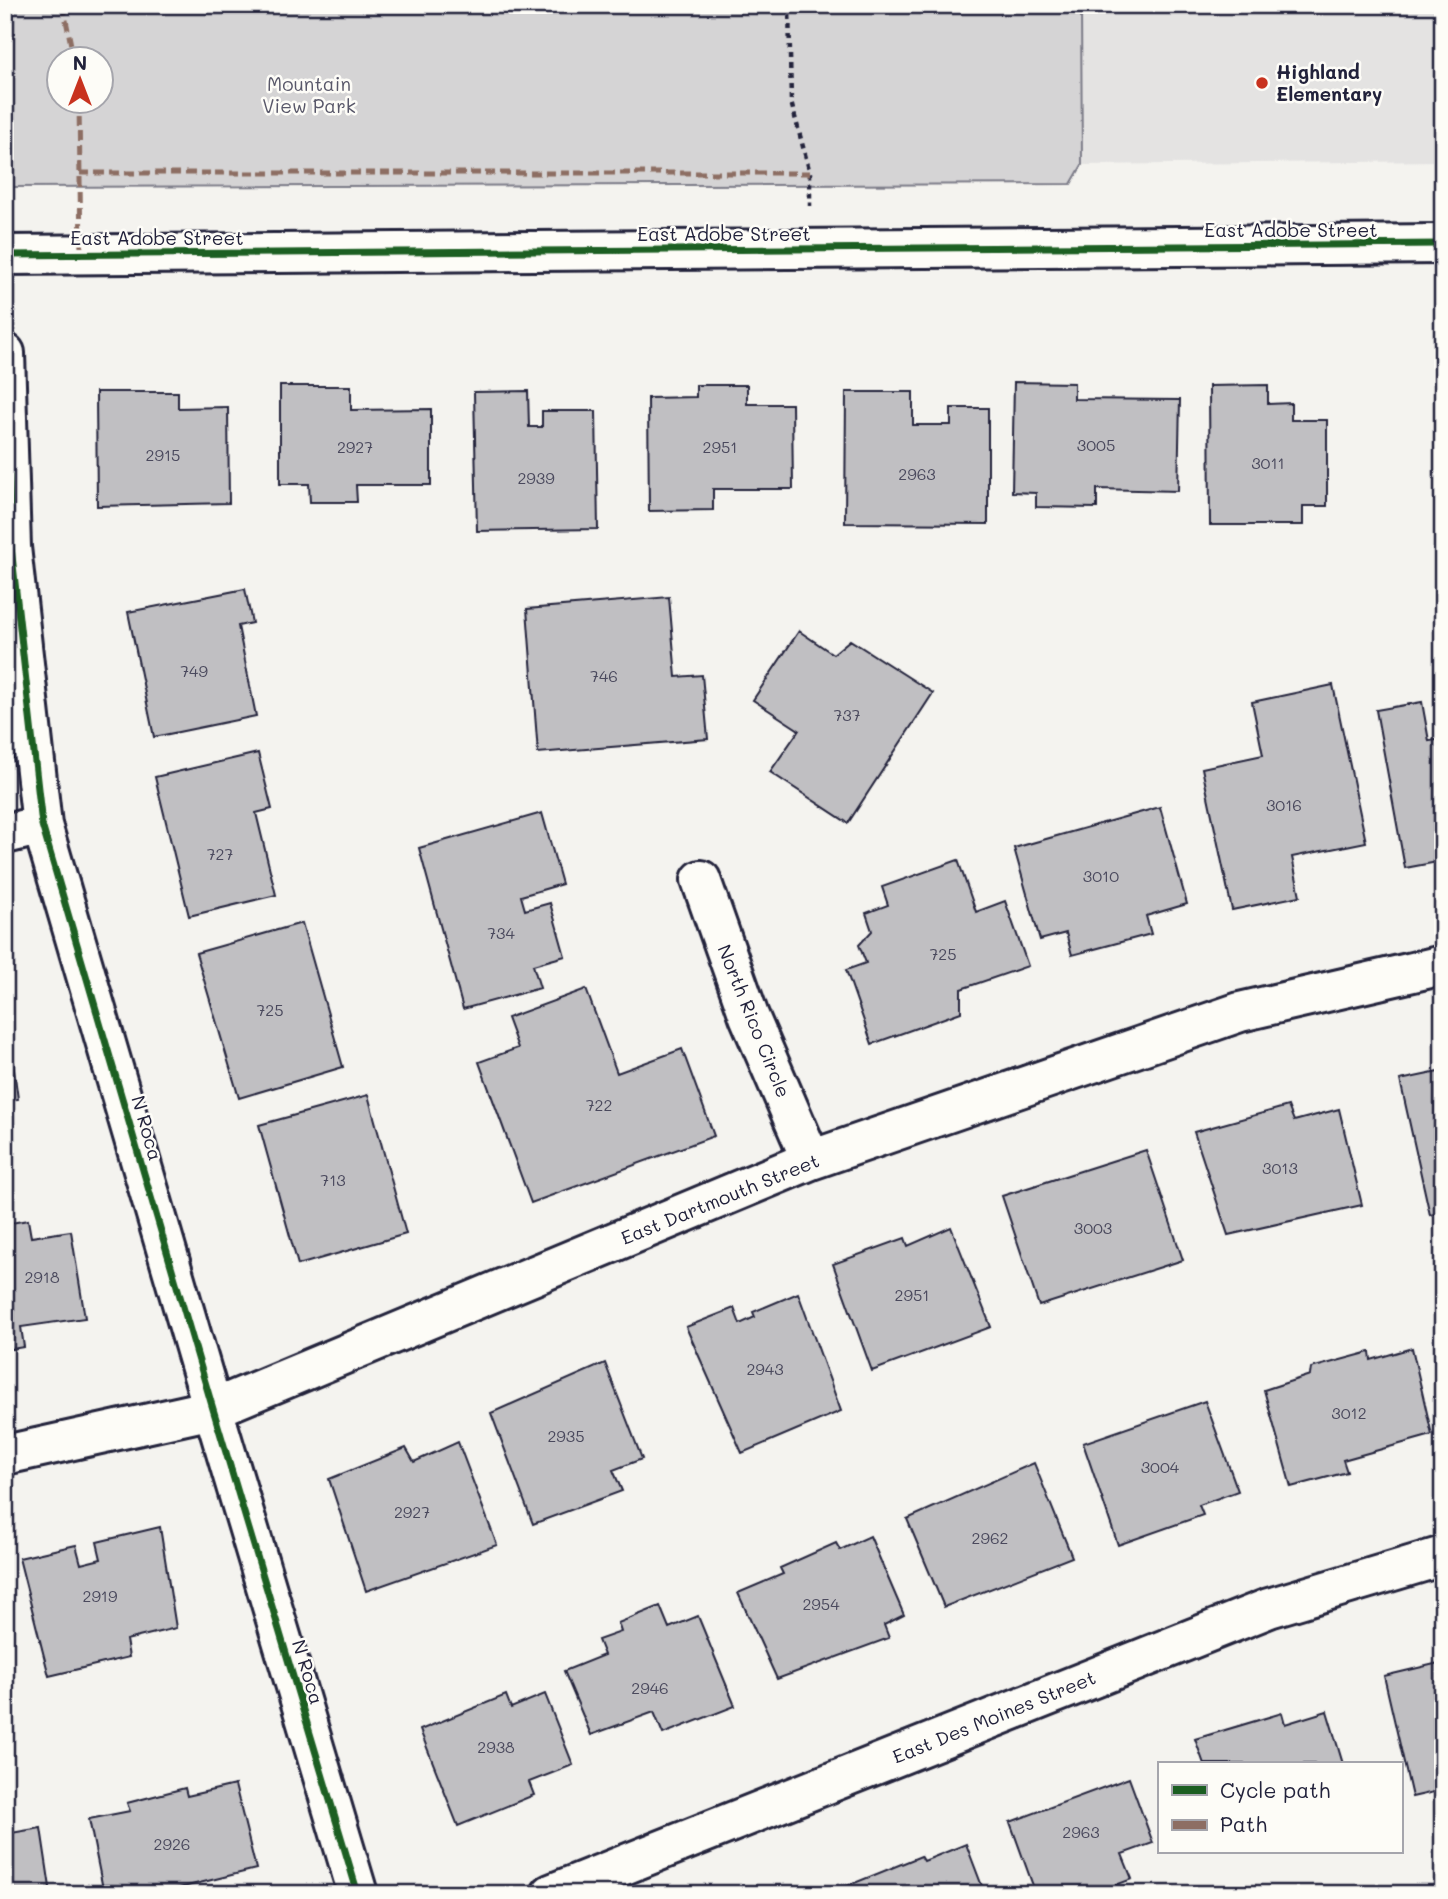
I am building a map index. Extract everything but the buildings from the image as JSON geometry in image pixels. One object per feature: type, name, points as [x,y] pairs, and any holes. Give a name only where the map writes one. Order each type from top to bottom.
[{"type":"street","name":"East Adobe Street","points":[[5,255],[1443,244]]},
{"type":"street","name":"N Roca","points":[[5,354],[11,547],[42,825],[358,1894]]},
{"type":"street","points":[[5,834],[42,825]]},
{"type":"street","name":"North Rico Circle","points":[[701,880],[750,1016],[811,1160]]},
{"type":"street","name":"East Dartmouth Street","points":[[5,1455],[213,1409],[811,1160],[1240,1012],[1443,965]]},
{"type":"street","name":"East Des Moines Street","points":[[551,1894],[1269,1608],[1443,1556]]},
{"type":"path","points":[[789,5],[791,102],[810,173],[809,249]]},
{"type":"shaded area","name":"Highland Elementary","points":[[1081,5],[1443,5],[1443,161],[1082,165]]},
{"type":"green space","name":"Mountain View Park","points":[[5,5],[1081,5],[1082,165],[1071,184],[5,187]]},
{"type":"marked path","points":[[63,5],[71,46]]},
{"type":"marked path","points":[[79,116],[81,255]]},
{"type":"marked path","points":[[80,173],[810,173]]},
{"type":"cycle path","points":[[5,255],[1443,244]]},
{"type":"cycle path","points":[[5,353],[11,547],[42,825],[358,1894]]},
{"type":"place","name":"Highland Elementary","points":[[1262,83]]}]
